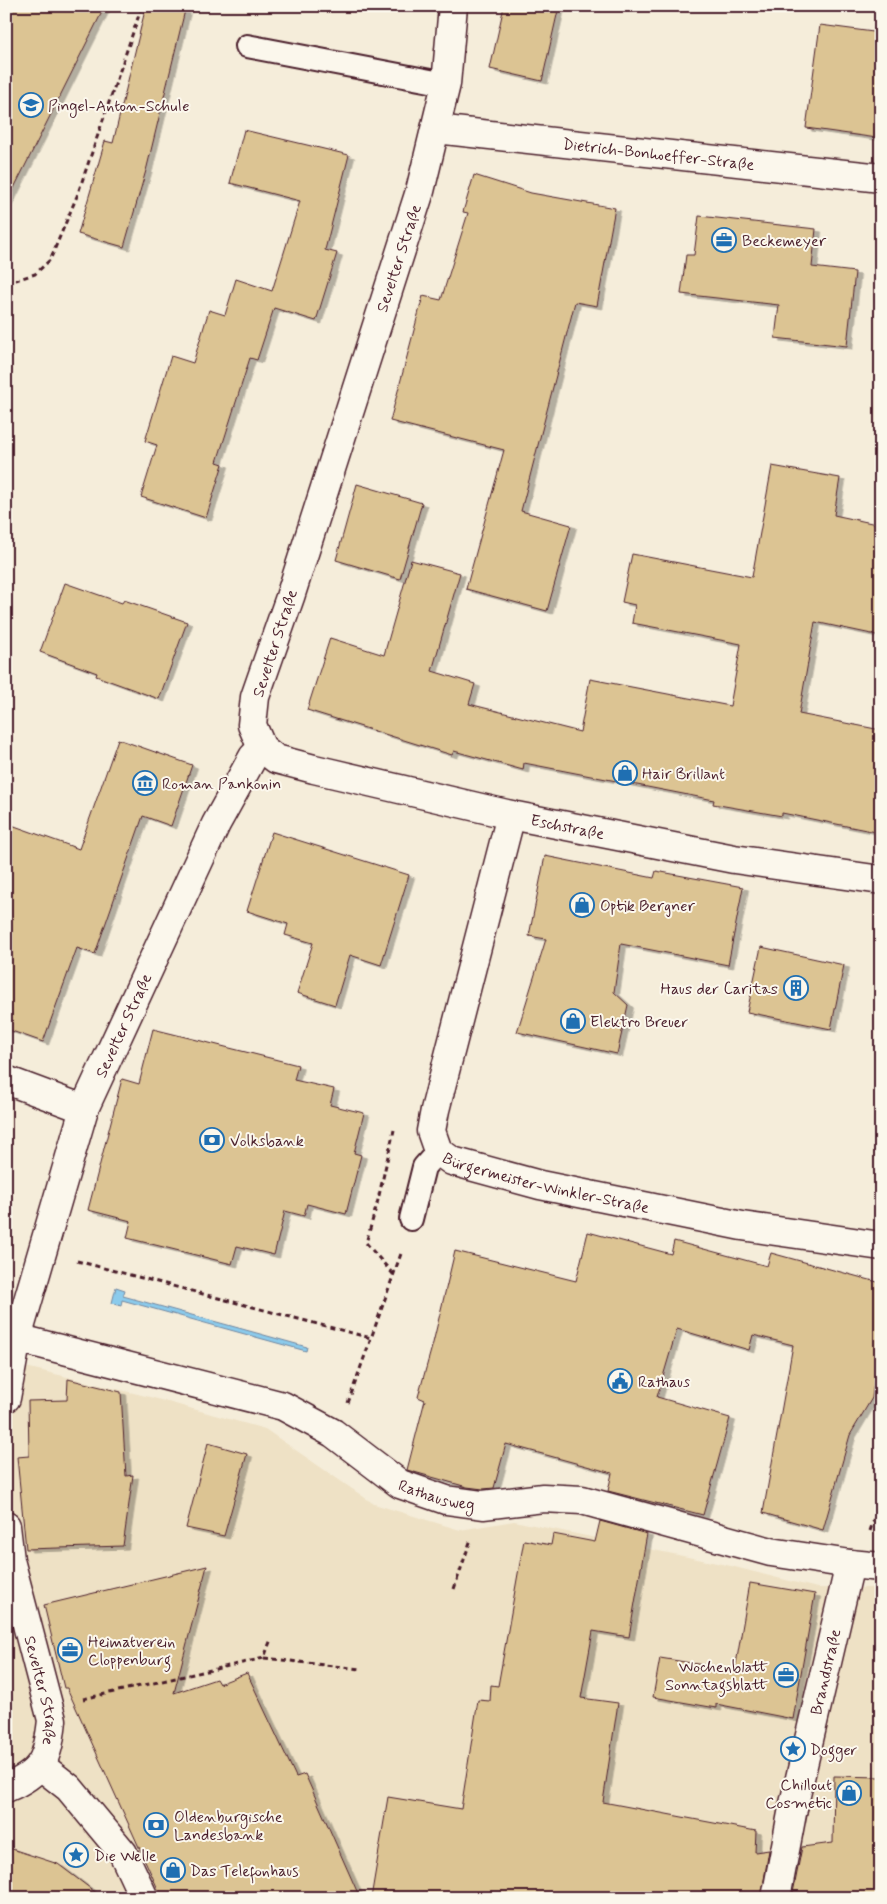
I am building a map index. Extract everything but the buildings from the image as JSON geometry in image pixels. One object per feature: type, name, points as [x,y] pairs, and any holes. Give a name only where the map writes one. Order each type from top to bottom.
[{"type":"street","name":"Sevelter Straße","points":[[6,1398],[17,1338],[84,1109],[216,824],[253,757],[262,748],[252,725],[255,697],[290,597],[420,191],[446,84],[453,6]]},
{"type":"street","name":"Dietrich-Bonhoeffer-Straße","points":[[436,129],[881,178]]},
{"type":"street","name":"Eschstraße","points":[[262,748],[276,759],[511,815],[734,859],[881,880]]},
{"type":"street","name":"Bürgermeister-Winkler-Straße","points":[[511,815],[435,1110],[431,1131],[438,1151],[452,1161],[540,1185],[742,1226],[881,1246]]},
{"type":"street","points":[[6,1080],[84,1109]]},
{"type":"street","name":"Rathausweg","points":[[17,1338],[283,1406],[333,1433],[400,1484],[446,1500],[483,1505],[543,1498],[582,1500],[771,1552],[850,1564],[881,1566]]},
{"type":"street","name":"Sevelter Straße","points":[[6,1526],[10,1560],[52,1720],[49,1745],[41,1766]]},
{"type":"street","name":"Brandstraße","points":[[776,1898],[793,1808],[850,1564]]},
{"type":"street","points":[[6,1788],[22,1782],[41,1766],[69,1788],[123,1853],[144,1898]]},
{"type":"lane","points":[[247,46],[446,84]]},
{"type":"lane","points":[[411,1219],[424,1167],[438,1151]]},
{"type":"path","points":[[6,280],[13,281],[35,274],[50,260],[76,196],[142,6]]},
{"type":"path","points":[[333,1433],[346,1411],[411,1219]]},
{"type":"path","points":[[42,1252],[371,1338]]},
{"type":"path","points":[[868,1539],[881,1499]]},
{"type":"path","points":[[454,1589],[483,1505]]},
{"type":"path","points":[[264,1658],[271,1639]]},
{"type":"path","points":[[48,1707],[264,1658],[360,1670]]},
{"type":"shaded area","points":[[6,1368],[30,1368],[150,1397],[265,1429],[374,1504],[460,1530],[514,1521],[731,1566],[817,1588],[881,1588],[881,1898],[6,1898]]},
{"type":"water","points":[[116,1287],[125,1290],[123,1296],[307,1347],[306,1351],[122,1300],[121,1306],[112,1303]]},
{"type":"place","name":"Pingel-Anton-Schule","points":[[31,105]]},
{"type":"place","name":"Beckemeyer","points":[[724,240]]},
{"type":"place","name":"Hair Brillant","points":[[625,773]]},
{"type":"place","name":"Roman Pankonin","points":[[145,783]]},
{"type":"place","name":"Optik Bergner","points":[[582,905]]},
{"type":"place","name":"Haus der Caritas","points":[[796,988]]},
{"type":"place","name":"Elektro Breuer","points":[[573,1021]]},
{"type":"place","name":"Volksbank","points":[[212,1140]]},
{"type":"place","name":"Rathaus","points":[[620,1381]]},
{"type":"place","name":"Heimatverein Cloppenburg","points":[[70,1650]]},
{"type":"place","name":"Wochenblatt Sonntagsblatt","points":[[786,1675]]},
{"type":"place","name":"Dogger","points":[[793,1749]]},
{"type":"place","name":"Chillout Cosmetic","points":[[849,1793]]},
{"type":"place","name":"Oldenburgische Landesbank","points":[[156,1825]]},
{"type":"place","name":"Die Welle","points":[[76,1855]]},
{"type":"place","name":"Das Telefonhaus","points":[[173,1870]]}]
